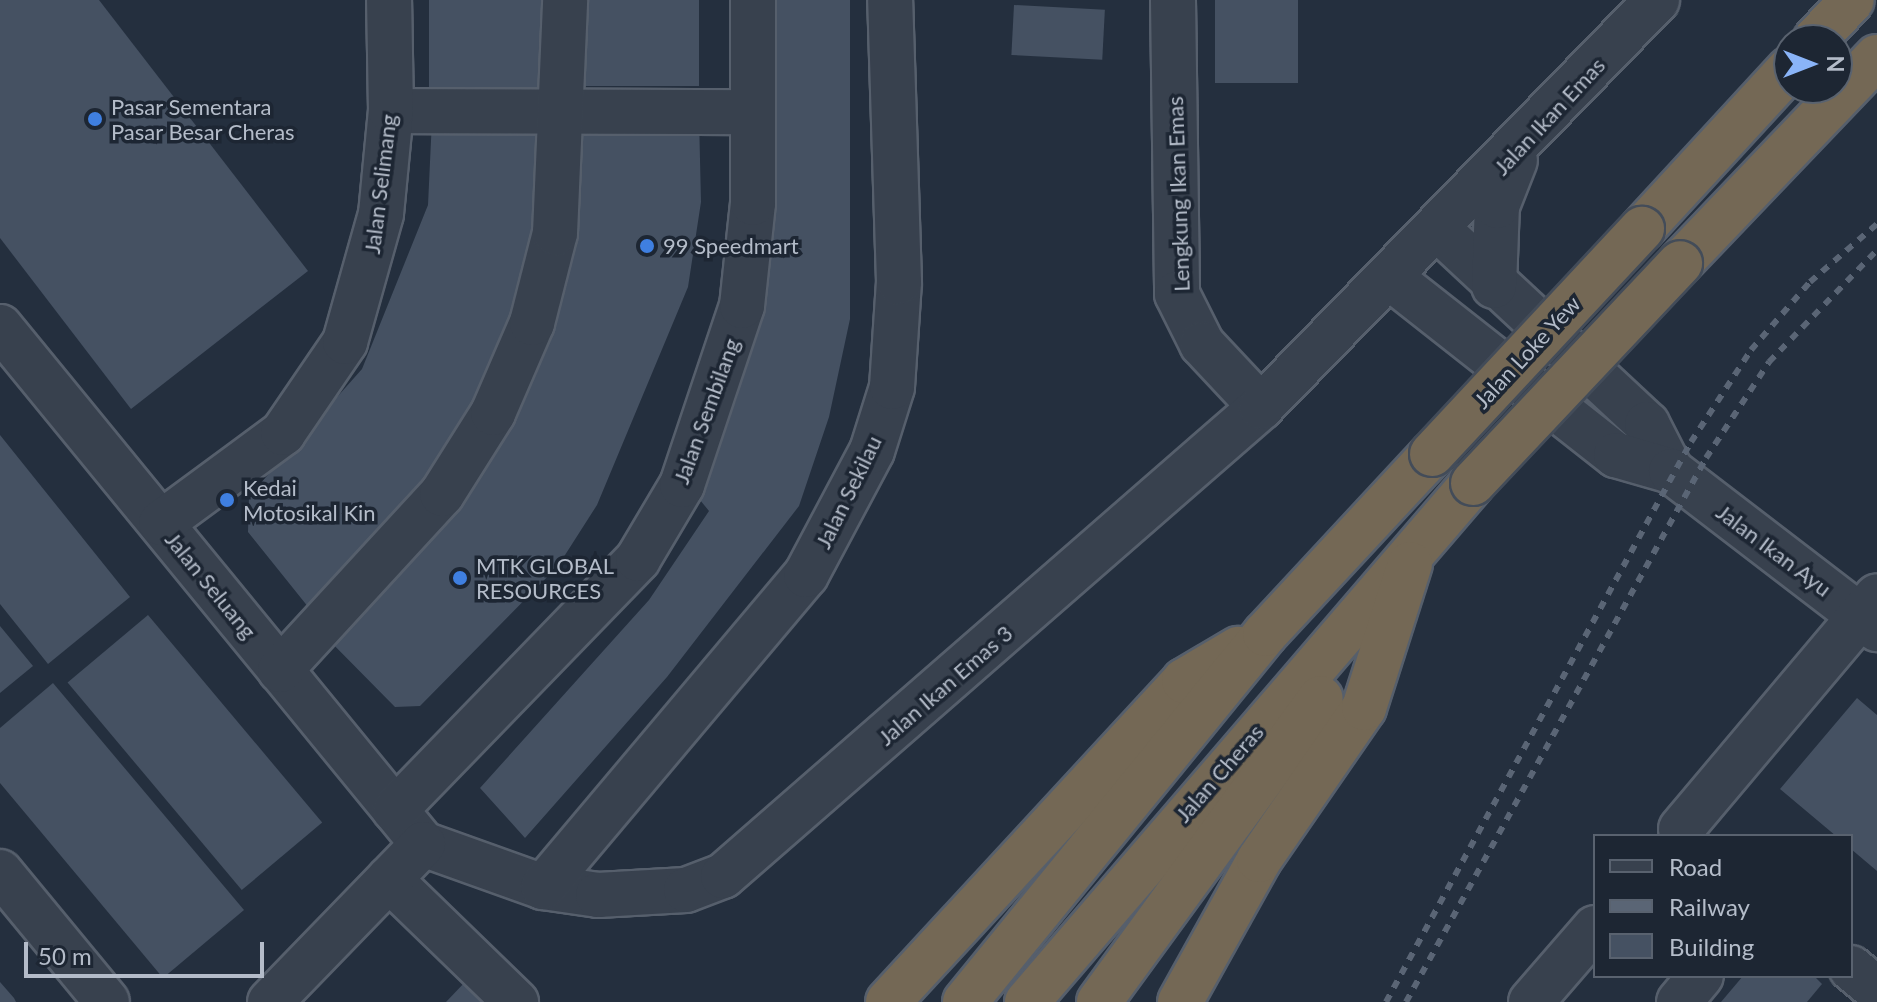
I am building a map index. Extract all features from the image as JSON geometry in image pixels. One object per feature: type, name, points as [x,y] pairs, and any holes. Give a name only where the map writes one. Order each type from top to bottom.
[{"type":"highway","points":[[1830,24],[1852,0]]},
{"type":"highway","points":[[1099,1002],[1329,687],[1415,547],[1877,57]]},
{"type":"highway","name":"Jalan Loke Yew","points":[[1265,634],[1773,86]]},
{"type":"highway","points":[[1180,1002],[1259,860],[1364,708],[1415,547]]},
{"type":"highway","name":"Jalan Cheras","points":[[1027,1002],[1415,547]]},
{"type":"highway","points":[[888,1002],[1184,681],[1265,634]]},
{"type":"highway","points":[[965,1002],[1265,634]]},
{"type":"street","name":"Jalan Selimang","points":[[161,523],[283,433],[339,354],[364,293],[381,214],[391,111],[389,0]]},
{"type":"street","points":[[280,670],[442,494],[493,413],[532,323],[555,233],[566,112],[565,0]]},
{"type":"street","name":"Jalan Sembilang","points":[[395,810],[638,559],[682,485],[742,306],[753,112],[753,0]]},
{"type":"street","name":"Jalan Sekilau","points":[[543,887],[806,575],[872,451],[892,387],[899,282],[890,0]]},
{"type":"street","name":"Lengkung Ikan Emas","points":[[1173,0],[1177,294],[1202,344],[1261,407]]},
{"type":"street","name":"Jalan Ikan Emas","points":[[1392,279],[1521,147],[1657,0]]},
{"type":"street","points":[[391,111],[753,112]]},
{"type":"street","points":[[1494,286],[1497,206],[1521,147]]},
{"type":"street","name":"Jalan Ikan Ayu","points":[[1440,231],[1494,286],[1647,424],[1671,471]]},
{"type":"street","name":"Jalan Ikan Emas 3","points":[[423,844],[543,887],[651,894],[723,876],[1261,407],[1332,341],[1392,279]]},
{"type":"street","name":"Jalan Ikan Ayu","points":[[1392,279],[1616,455],[1671,471],[1872,614]]},
{"type":"street","points":[[1332,341],[1408,321],[1454,329]]},
{"type":"street","name":"Jalan Seluang","points":[[0,327],[423,844]]},
{"type":"street","points":[[1682,834],[1872,614]]},
{"type":"street","points":[[270,1002],[423,844]]},
{"type":"street","points":[[0,872],[107,1002]]},
{"type":"street","points":[[389,879],[516,1002]]},
{"type":"street","points":[[1531,1002],[1593,930]]},
{"type":"street","points":[[1853,970],[1877,990]]},
{"type":"street","points":[[1679,1002],[1699,978]]},
{"type":"building","name":"Pasar Sementara Pasar Besar Cheras","points":[[0,0],[99,0],[308,271],[131,409],[0,238]]},
{"type":"building","points":[[429,0],[552,0],[552,92],[429,92]]},
{"type":"building","points":[[579,0],[699,0],[699,86],[579,86]]},
{"type":"building","points":[[766,0],[850,0],[850,319],[829,417],[799,506],[667,677],[525,838],[480,788],[649,600],[709,511],[700,500],[737,397],[765,276]]},
{"type":"building","points":[[1215,0],[1298,0],[1298,83],[1215,83]]},
{"type":"building","points":[[1014,5],[1105,10],[1102,60],[1011,55]]},
{"type":"building","points":[[699,117],[701,202],[688,287],[597,505],[558,566],[420,706],[395,707],[319,630],[486,458],[577,240],[578,120]]},
{"type":"building","points":[[432,119],[554,121],[540,250],[438,484],[313,613],[248,532],[249,496],[362,369],[428,205]]},
{"type":"building","points":[[0,435],[130,597],[48,664],[0,604]]},
{"type":"building","points":[[148,615],[322,823],[242,890],[68,682]]},
{"type":"building","points":[[0,626],[33,666],[0,693]]},
{"type":"building","points":[[53,683],[244,910],[163,978],[0,783],[0,728]]},
{"type":"building","points":[[1857,698],[1877,715],[1877,871],[1853,851],[1853,834],[1834,834],[1780,789]]},
{"type":"building","points":[[1741,978],[1816,978],[1822,984],[1807,1002],[1721,1002]]},
{"type":"building","points":[[466,981],[487,1002],[446,1002]]},
{"type":"building","points":[[0,982],[14,998],[16,1002],[0,1002]]},
{"type":"railway","points":[[1386,1002],[1691,442],[1751,350],[1810,282],[1877,224]]},
{"type":"railway","points":[[1406,1002],[1706,458],[1769,362],[1877,250]]},
{"type":"place","name":"Pasar Sementara Pasar Besar Cheras","points":[[95,119]]},
{"type":"place","name":"99 Speedmart","points":[[647,246]]},
{"type":"place","name":"Kedai Motosikal Kin","points":[[227,500]]},
{"type":"place","name":"MTK GLOBAL RESOURCES","points":[[460,578]]}]
